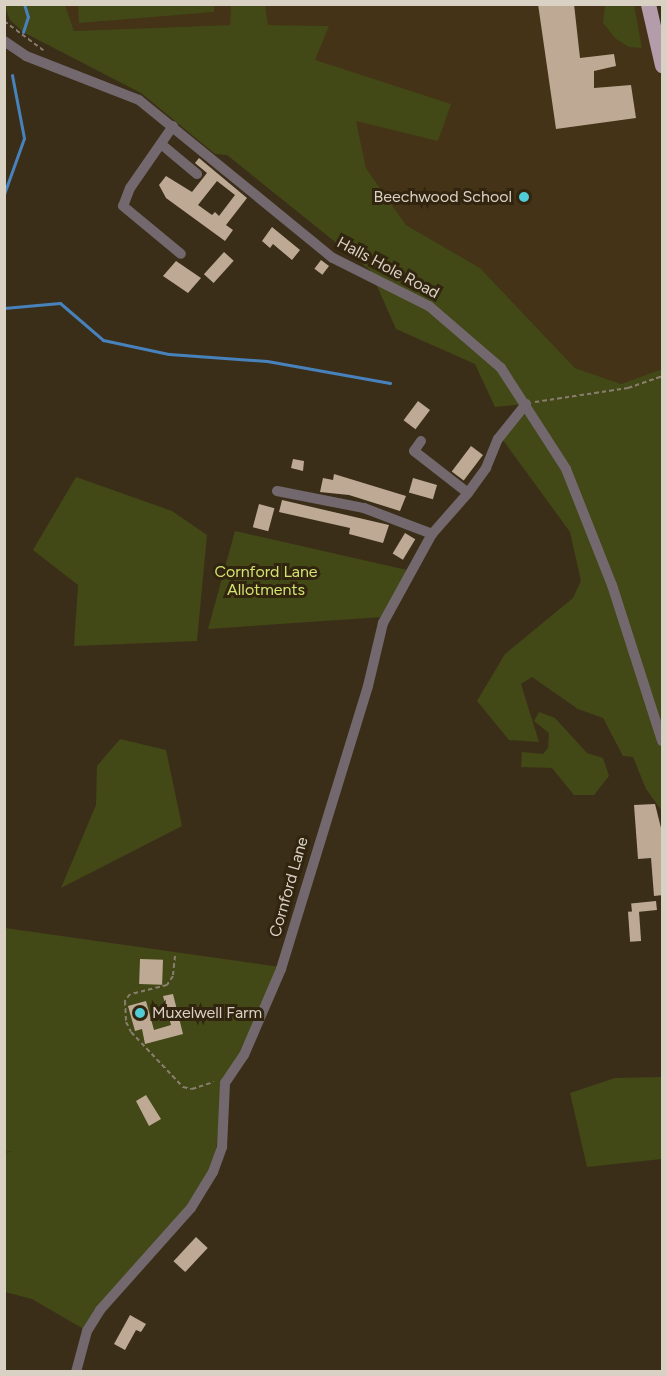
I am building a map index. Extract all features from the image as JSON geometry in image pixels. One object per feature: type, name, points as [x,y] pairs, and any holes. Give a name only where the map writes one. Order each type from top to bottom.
[{"type":"main road","points":[[648,4],[663,66]]},
{"type":"street","name":"Halls Hole Road","points":[[4,41],[26,56],[120,90],[173,126],[333,258],[429,306],[459,328],[501,368],[566,469],[612,585],[663,741]]},
{"type":"street","points":[[173,126],[130,188],[123,206],[181,254]]},
{"type":"street","points":[[161,144],[197,174]]},
{"type":"street","name":"Cornford Lane","points":[[225,1083],[244,1055],[281,969],[368,686],[383,623],[432,534],[468,493],[486,468],[498,438],[526,404]]},
{"type":"street","points":[[421,441],[414,451],[468,493]]},
{"type":"street","points":[[277,490],[364,508],[432,534]]},
{"type":"street","points":[[76,1371],[87,1331],[100,1310],[191,1208],[213,1172],[222,1147],[225,1083]]},
{"type":"path","points":[[526,404],[628,388],[663,376]]},
{"type":"path","points":[[175,956],[173,976],[167,985],[129,994],[125,1001],[126,1022],[131,1032],[183,1087],[192,1089],[225,1083]]},
{"type":"shaded area","name":"Beechwood School","points":[[65,5],[646,5],[662,82],[662,369],[621,384],[575,368],[480,268],[406,225],[366,168],[315,60],[328,26],[231,25],[74,31]]},
{"type":"green space","points":[[4,5],[65,5],[74,31],[230,25],[231,5],[265,5],[268,25],[329,26],[315,60],[451,104],[438,141],[356,121],[366,168],[406,225],[480,268],[575,368],[621,384],[662,369],[662,811],[646,789],[633,757],[623,756],[603,718],[578,709],[532,677],[521,684],[539,742],[509,740],[477,701],[505,654],[573,598],[581,581],[570,532],[500,436],[525,404],[495,407],[475,364],[396,329],[370,270],[227,155],[215,154],[141,93],[23,32],[10,20]]},
{"type":"green space","points":[[78,5],[214,5],[214,12],[79,23]]},
{"type":"green space","points":[[605,5],[634,5],[642,48],[629,47],[616,39],[603,23]]},
{"type":"green space","points":[[76,477],[172,511],[207,535],[197,641],[74,646],[78,585],[33,550]]},
{"type":"green space","name":"Cornford Lane Allotments","points":[[235,531],[407,570],[383,617],[208,629]]},
{"type":"green space","points":[[539,712],[555,718],[587,753],[603,758],[609,776],[594,795],[574,795],[552,768],[521,767],[522,752],[543,754],[548,748],[549,733],[534,721]]},
{"type":"green space","points":[[120,739],[166,750],[182,826],[61,888],[96,805],[97,766]]},
{"type":"green space","points":[[5,928],[280,967],[225,1083],[213,1172],[87,1331],[32,1299],[5,1292],[4,1153],[13,1151],[5,1152]]},
{"type":"green space","points":[[662,1077],[662,1159],[587,1167],[570,1093],[615,1078]]},
{"type":"building","points":[[538,4],[574,4],[580,58],[614,54],[616,66],[594,71],[594,88],[631,85],[636,118],[556,129]]},
{"type":"building","points":[[199,158],[247,198],[226,225],[233,230],[225,241],[166,198],[159,185],[166,176],[192,192],[207,173],[195,163]],"holes":[[[217,181],[235,195],[219,216],[215,212],[212,215],[198,205]]]},
{"type":"building","points":[[272,227],[300,250],[292,260],[273,244],[270,248],[262,241]]},
{"type":"building","points":[[224,252],[234,261],[214,283],[204,274]]},
{"type":"building","points":[[321,260],[329,266],[322,275],[314,269]]},
{"type":"building","points":[[176,261],[201,278],[188,293],[163,276]]},
{"type":"building","points":[[418,401],[430,410],[416,429],[404,420]]},
{"type":"building","points":[[471,446],[483,455],[464,481],[452,472]]},
{"type":"building","points":[[293,459],[304,461],[303,471],[291,468]]},
{"type":"building","points":[[334,474],[406,496],[400,511],[349,495],[320,492],[323,478],[333,480]]},
{"type":"building","points":[[413,478],[437,485],[433,499],[409,492]]},
{"type":"building","points":[[282,500],[389,525],[383,543],[349,534],[350,528],[279,512]]},
{"type":"building","points":[[259,504],[274,508],[268,531],[253,527]]},
{"type":"building","points":[[405,533],[415,539],[403,560],[393,554]]},
{"type":"building","points":[[655,804],[663,836],[663,895],[654,896],[651,858],[638,859],[634,805]]},
{"type":"building","points":[[656,901],[657,910],[632,913],[631,904]]},
{"type":"building","points":[[639,911],[641,941],[630,942],[628,912]]},
{"type":"building","points":[[140,959],[163,960],[162,985],[139,984]]},
{"type":"building","points":[[173,994],[183,1034],[145,1044],[142,1029],[135,1031],[128,1006],[146,1001],[154,1030],[171,1025],[163,996]]},
{"type":"building","points":[[146,1095],[161,1119],[149,1126],[136,1101]]},
{"type":"building","points":[[196,1237],[208,1248],[185,1272],[173,1261]]},
{"type":"building","points":[[130,1315],[146,1324],[141,1332],[136,1330],[125,1350],[114,1344]]},
{"type":"waterway","points":[[23,32],[28,17],[24,4]]},
{"type":"waterway","points":[[4,194],[24,138],[12,75]]},
{"type":"waterway","points":[[4,308],[60,303],[103,340],[169,354],[267,361],[390,383]]},
{"type":"place","name":"Beechwood School","points":[[524,197]]},
{"type":"place","name":"Muxelwell Farm","points":[[140,1013]]}]
